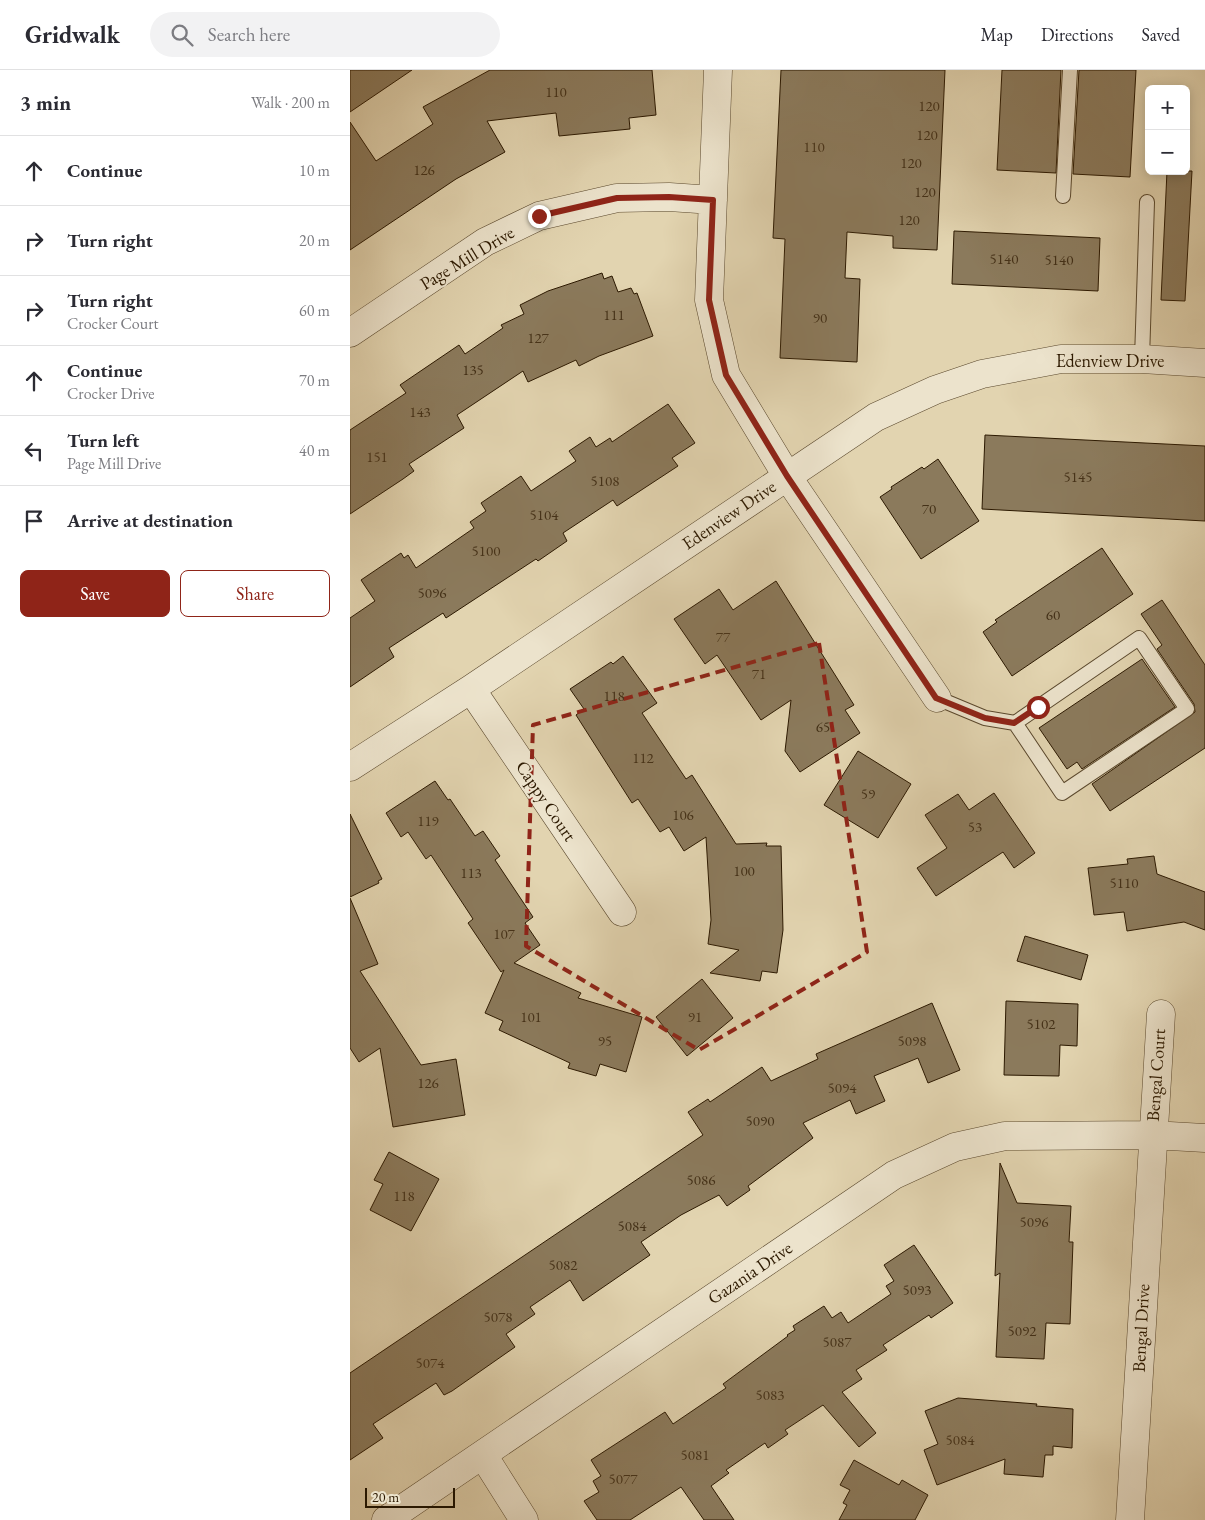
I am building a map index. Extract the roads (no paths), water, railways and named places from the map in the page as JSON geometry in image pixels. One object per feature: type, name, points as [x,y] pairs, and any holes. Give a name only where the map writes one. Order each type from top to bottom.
[{"type":"street","points":[[718,70],[709,300],[726,375],[787,476],[936,698]]},
{"type":"street","name":"Page Mill Drive","points":[[350,333],[485,242],[539,216],[617,198],[669,197],[713,200]]},
{"type":"street","name":"Edenview Drive","points":[[350,767],[471,690],[876,418],[935,390],[973,377],[1061,359],[1142,359],[1205,363]]},
{"type":"street","name":"Cappy Court","points":[[471,690],[622,912]]},
{"type":"street","name":"Bengal Court","points":[[1152,1135],[1160,1014]]},
{"type":"street","name":"Gazania Drive","points":[[386,1520],[894,1175],[955,1147],[1005,1136],[1152,1135],[1205,1138]]},
{"type":"street","name":"Bengal Drive","points":[[1130,1520],[1152,1135]]},
{"type":"street","points":[[483,1455],[524,1520]]},
{"type":"lane","points":[[1063,196],[1070,70]]},
{"type":"lane","points":[[1142,359],[1148,202]]},
{"type":"lane","points":[[936,698],[985,718],[1014,723],[1139,638],[1187,709],[1062,793],[1014,723]]}]
